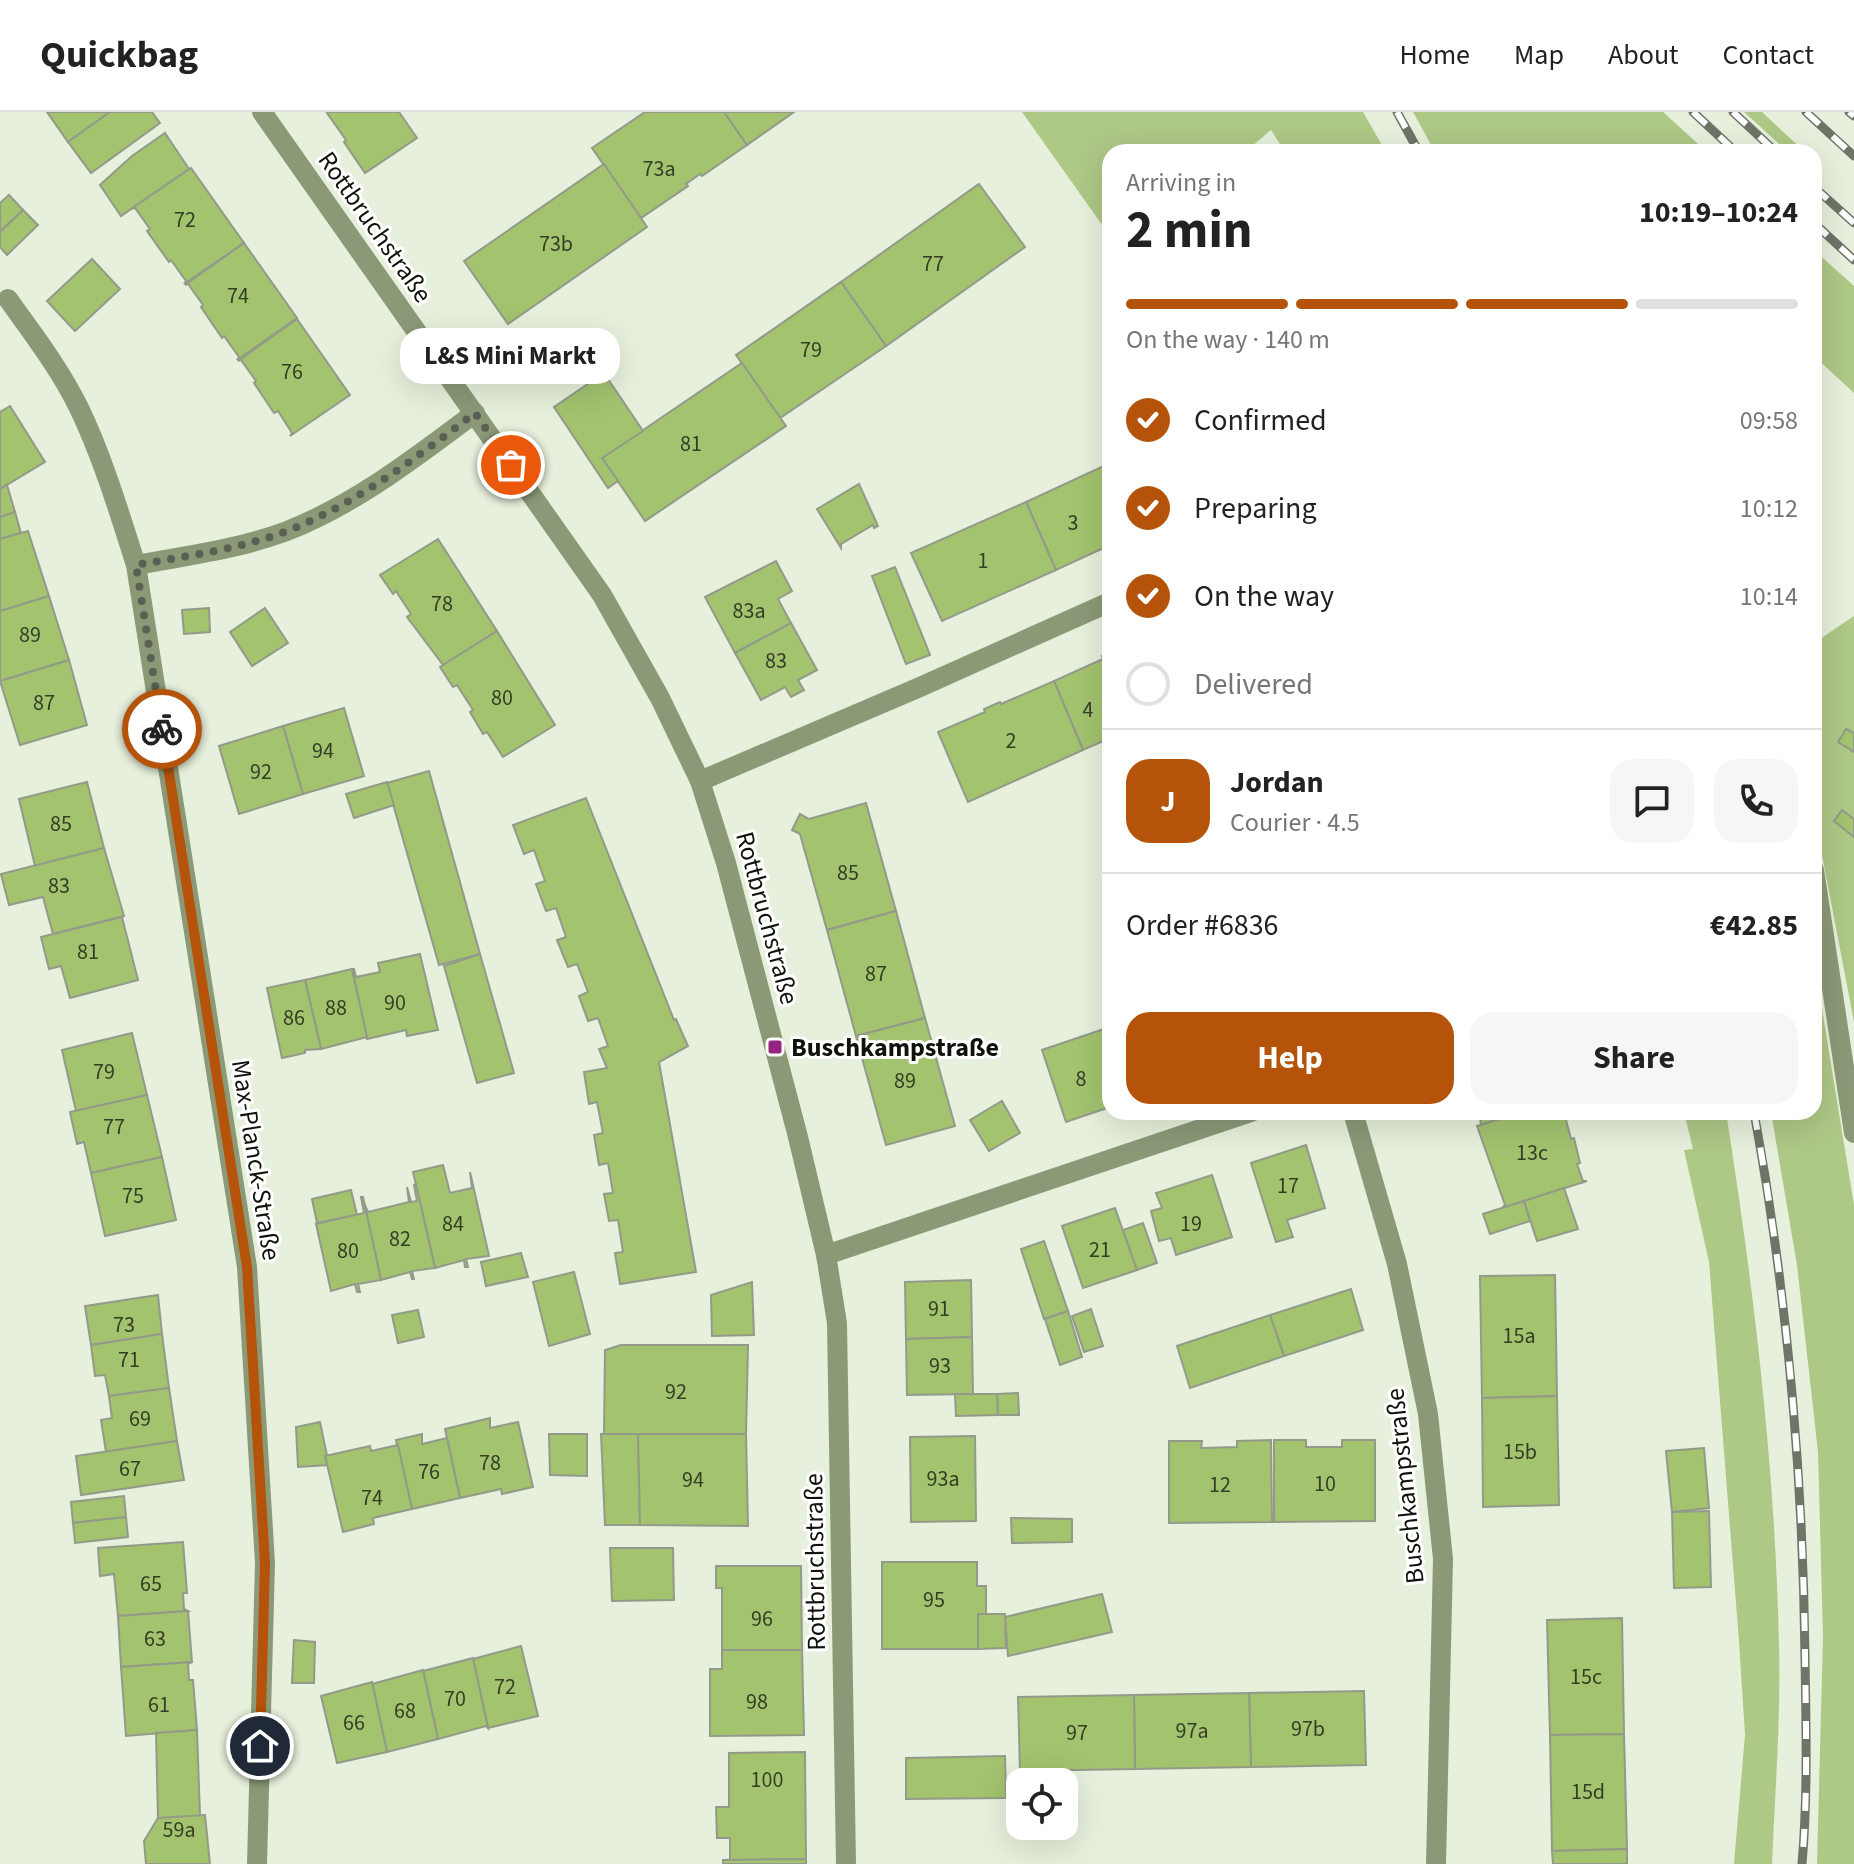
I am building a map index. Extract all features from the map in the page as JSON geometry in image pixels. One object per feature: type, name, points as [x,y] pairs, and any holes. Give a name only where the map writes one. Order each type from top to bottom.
[{"type":"street","name":"Rottbruchstraße","points":[[262,112],[602,595],[660,698],[700,781],[731,879],[826,1255],[837,1323],[846,1864]]},
{"type":"street","name":"Max-Planck-Straße","points":[[8,299],[41,344],[79,407],[110,484],[136,565],[247,1267],[265,1563],[257,1864]]},
{"type":"street","points":[[136,565],[220,549],[286,531],[346,503],[475,413]]},
{"type":"street","points":[[700,781],[1102,606]]},
{"type":"street","points":[[1822,923],[1854,1133]]},
{"type":"street","points":[[826,1255],[1227,1120]]},
{"type":"street","name":"Buschkampstraße","points":[[1355,1120],[1397,1264],[1430,1428],[1443,1559],[1436,1864]]},
{"type":"green space","points":[[1022,112],[1363,112],[1381,144],[1280,144],[1271,130],[1254,144],[1102,144],[1102,225]]},
{"type":"green space","points":[[1413,112],[1663,112],[1698,144],[1431,144]]},
{"type":"green space","points":[[1744,112],[1762,112],[1796,144],[1779,144]]},
{"type":"green space","points":[[1822,257],[1854,286],[1854,393],[1822,363]]},
{"type":"green space","points":[[1854,616],[1854,1022],[1822,857],[1822,638]]},
{"type":"green space","points":[[1822,1009],[1854,1205],[1854,1864],[1817,1864],[1823,1637],[1818,1452],[1797,1265],[1772,1120],[1822,1120]]},
{"type":"green space","points":[[1686,1120],[1727,1120],[1754,1311],[1773,1511],[1779,1645],[1772,1864],[1734,1864],[1745,1735],[1709,1262],[1684,1150],[1693,1149]]},
{"type":"building","points":[[47,112],[110,112],[68,142]]},
{"type":"building","points":[[110,112],[152,112],[160,123],[91,173],[68,142]]},
{"type":"building","points":[[329,112],[399,112],[417,138],[365,173]]},
{"type":"building","points":[[645,112],[724,112],[747,145],[702,176],[700,174],[686,184],[688,186],[641,218],[592,148]]},
{"type":"building","points":[[724,112],[794,112],[747,145]]},
{"type":"building","points":[[165,133],[189,169],[121,216],[100,185],[132,156]]},
{"type":"building","points":[[604,164],[647,227],[508,324],[464,261]]},
{"type":"building","points":[[191,168],[244,243],[184,284],[186,281],[147,231],[150,229],[135,208],[131,209]]},
{"type":"building","points":[[979,184],[1025,247],[886,346],[841,282]]},
{"type":"building","points":[[9,195],[23,210],[0,232],[0,203]]},
{"type":"building","points":[[23,210],[38,225],[7,255],[0,247],[0,232]]},
{"type":"building","points":[[244,243],[297,318],[237,360],[239,357],[224,336],[222,338],[201,307],[203,305],[188,284],[185,285]]},
{"type":"building","points":[[92,259],[120,289],[75,331],[47,301]]},
{"type":"building","points":[[841,282],[886,346],[780,418],[736,355]]},
{"type":"building","points":[[297,319],[350,395],[290,436],[292,433],[278,411],[274,413],[254,383],[256,381],[241,360],[238,361]]},
{"type":"building","points":[[742,363],[786,426],[645,521],[602,458]]},
{"type":"building","points":[[604,373],[643,431],[602,458],[618,481],[608,488],[554,407]]},
{"type":"building","points":[[10,406],[45,462],[0,489],[0,412]]},
{"type":"building","points":[[1102,467],[1102,549],[1056,570],[1026,502]]},
{"type":"building","points":[[859,484],[878,526],[874,528],[873,525],[841,544],[841,548],[817,509]]},
{"type":"building","points":[[7,485],[15,512],[0,517],[0,489]]},
{"type":"building","points":[[1026,502],[1056,570],[942,621],[911,553]]},
{"type":"building","points":[[15,512],[21,533],[0,539],[0,517]]},
{"type":"building","points":[[28,531],[49,596],[0,611],[0,539]]},
{"type":"building","points":[[438,539],[497,631],[443,665],[407,617],[411,614],[396,591],[393,594],[380,575]]},
{"type":"building","points":[[776,561],[792,591],[778,599],[791,623],[735,653],[705,597]]},
{"type":"building","points":[[895,567],[930,655],[906,664],[872,576]]},
{"type":"building","points":[[49,596],[69,660],[0,681],[0,611]]},
{"type":"building","points":[[209,608],[210,632],[184,634],[182,610]]},
{"type":"building","points":[[265,608],[288,643],[252,666],[230,632]]},
{"type":"building","points":[[791,623],[817,670],[798,680],[804,690],[791,697],[785,687],[761,700],[735,653]]},
{"type":"building","points":[[497,631],[555,725],[503,757],[487,732],[483,734],[470,712],[473,710],[457,685],[453,687],[440,667]]},
{"type":"building","points":[[1102,659],[1102,742],[1083,750],[1054,681]]},
{"type":"building","points":[[69,660],[87,725],[20,745],[0,681]]},
{"type":"building","points":[[1054,681],[1083,750],[968,802],[938,732],[985,712],[984,709]]},
{"type":"building","points":[[344,708],[364,776],[303,794],[283,726]]},
{"type":"building","points":[[283,726],[303,794],[239,814],[219,746]]},
{"type":"building","points":[[1846,729],[1854,733],[1854,752],[1838,742]]},
{"type":"building","points":[[429,771],[480,954],[439,965],[387,783]]},
{"type":"building","points":[[87,782],[104,848],[35,866],[19,799]]},
{"type":"building","points":[[387,782],[394,805],[354,818],[346,794]]},
{"type":"building","points":[[586,798],[674,1020],[688,1046],[659,1062],[696,1272],[620,1284],[615,1253],[623,1252],[618,1220],[609,1221],[604,1194],[613,1193],[608,1163],[599,1165],[594,1135],[603,1133],[597,1102],[589,1104],[584,1072],[607,1068],[599,1049],[608,1046],[598,1018],[588,1021],[579,996],[588,992],[577,964],[568,967],[557,940],[566,937],[556,908],[546,911],[536,884],[545,881],[534,850],[524,854],[513,825]]},
{"type":"building","points":[[866,803],[896,911],[827,930],[800,834],[792,830],[800,814],[809,819]]},
{"type":"building","points":[[1842,810],[1854,819],[1854,837],[1834,821]]},
{"type":"building","points":[[104,848],[124,916],[53,934],[43,897],[9,905],[1,874]]},
{"type":"building","points":[[896,911],[925,1018],[856,1036],[827,930]]},
{"type":"building","points":[[122,917],[138,980],[70,998],[61,966],[49,969],[41,937]]},
{"type":"building","points":[[420,954],[438,1030],[407,1036],[406,1030],[367,1039],[352,969],[356,977],[380,972],[378,963]]},
{"type":"building","points":[[480,954],[514,1073],[477,1083],[444,966]]},
{"type":"building","points":[[352,969],[367,1037],[321,1049],[305,980]]},
{"type":"building","points":[[305,980],[321,1049],[305,1050],[305,1053],[282,1058],[267,988]]},
{"type":"building","points":[[925,1018],[955,1126],[886,1145],[856,1036]]},
{"type":"building","points":[[1102,1030],[1102,1110],[1066,1122],[1042,1050]]},
{"type":"building","points":[[132,1033],[147,1095],[76,1111],[62,1050]]},
{"type":"building","points":[[147,1095],[162,1157],[91,1173],[84,1142],[77,1144],[70,1112]]},
{"type":"building","points":[[1002,1101],[1020,1133],[989,1151],[970,1120]]},
{"type":"building","points":[[1480,1120],[1497,1120],[1481,1125]]},
{"type":"building","points":[[1496,1120],[1566,1120],[1571,1139],[1574,1138],[1580,1163],[1577,1164],[1583,1181],[1587,1181],[1502,1208],[1505,1205],[1477,1126]]},
{"type":"building","points":[[1306,1145],[1325,1208],[1287,1220],[1293,1237],[1276,1242],[1251,1163]]},
{"type":"building","points":[[162,1157],[176,1220],[105,1236],[91,1173]]},
{"type":"building","points":[[443,1165],[450,1193],[472,1188],[470,1172],[489,1256],[466,1259],[468,1267],[465,1267],[464,1260],[435,1268],[413,1172]]},
{"type":"building","points":[[1212,1175],[1232,1237],[1176,1255],[1171,1238],[1159,1241],[1151,1211],[1162,1208],[1156,1193]]},
{"type":"building","points":[[416,1184],[435,1268],[412,1271],[414,1279],[410,1272],[381,1280],[364,1203],[368,1212],[409,1202],[407,1187],[411,1202],[417,1201]]},
{"type":"building","points":[[1564,1188],[1578,1229],[1537,1241],[1524,1201]]},
{"type":"building","points":[[351,1190],[357,1215],[317,1223],[312,1199]]},
{"type":"building","points":[[361,1197],[381,1280],[358,1284],[360,1292],[357,1292],[355,1284],[331,1291],[316,1224],[364,1213]]},
{"type":"building","points":[[1524,1201],[1530,1221],[1490,1234],[1483,1214]]},
{"type":"building","points":[[1115,1208],[1137,1270],[1083,1288],[1062,1226]]},
{"type":"building","points":[[1143,1223],[1157,1263],[1137,1270],[1123,1230]]},
{"type":"building","points":[[1044,1241],[1068,1311],[1044,1319],[1021,1249]]},
{"type":"building","points":[[521,1253],[528,1277],[486,1286],[481,1262]]},
{"type":"building","points":[[574,1272],[590,1334],[549,1346],[533,1282]]},
{"type":"building","points":[[1555,1275],[1557,1396],[1482,1398],[1480,1276]]},
{"type":"building","points":[[971,1280],[972,1337],[906,1339],[905,1282]]},
{"type":"building","points":[[752,1282],[754,1335],[712,1336],[711,1295]]},
{"type":"building","points":[[1351,1289],[1363,1330],[1284,1356],[1270,1315]]},
{"type":"building","points":[[158,1295],[162,1334],[91,1345],[85,1306]]},
{"type":"building","points":[[1091,1309],[1103,1346],[1084,1352],[1072,1316]]},
{"type":"building","points":[[418,1310],[424,1337],[398,1343],[392,1315]]},
{"type":"building","points":[[1068,1311],[1082,1357],[1060,1365],[1045,1319]]},
{"type":"building","points":[[1270,1315],[1284,1356],[1190,1388],[1177,1346]]},
{"type":"building","points":[[162,1334],[169,1388],[109,1396],[105,1375],[95,1376],[91,1345]]},
{"type":"building","points":[[972,1337],[973,1394],[907,1395],[906,1339]]},
{"type":"building","points":[[621,1345],[748,1345],[746,1434],[604,1434],[605,1350]]},
{"type":"building","points":[[169,1388],[177,1441],[106,1452],[101,1420],[112,1418],[109,1396]]},
{"type":"building","points":[[1018,1393],[1019,1415],[998,1415],[997,1394]]},
{"type":"building","points":[[955,1394],[997,1394],[998,1415],[956,1416]]},
{"type":"building","points":[[1557,1396],[1559,1505],[1483,1507],[1482,1398]]},
{"type":"building","points":[[490,1418],[490,1428],[518,1422],[533,1487],[502,1494],[501,1489],[460,1498],[445,1429]]},
{"type":"building","points":[[320,1422],[329,1465],[298,1467],[296,1427]]},
{"type":"building","points":[[422,1434],[422,1444],[447,1438],[460,1498],[412,1509],[396,1440]]},
{"type":"building","points":[[549,1434],[587,1434],[587,1476],[550,1475]]},
{"type":"building","points":[[601,1434],[638,1434],[640,1525],[605,1525]]},
{"type":"building","points":[[638,1434],[746,1434],[748,1526],[640,1525]]},
{"type":"building","points":[[975,1436],[976,1521],[911,1522],[910,1437]]},
{"type":"building","points":[[1271,1440],[1272,1522],[1169,1523],[1169,1441],[1202,1441],[1201,1448],[1237,1447],[1237,1441]]},
{"type":"building","points":[[1274,1440],[1306,1440],[1306,1447],[1342,1447],[1342,1440],[1375,1440],[1375,1521],[1274,1522]]},
{"type":"building","points":[[177,1441],[184,1480],[81,1495],[76,1456]]},
{"type":"building","points":[[398,1445],[412,1509],[373,1518],[374,1524],[343,1532],[325,1456],[370,1446],[371,1451]]},
{"type":"building","points":[[1704,1448],[1709,1508],[1672,1512],[1666,1451]]},
{"type":"building","points":[[124,1496],[126,1517],[73,1523],[71,1502]]},
{"type":"building","points":[[1709,1511],[1711,1587],[1674,1588],[1672,1512]]},
{"type":"building","points":[[126,1517],[128,1537],[75,1543],[73,1523]]},
{"type":"building","points":[[1011,1518],[1072,1519],[1072,1542],[1012,1543]]},
{"type":"building","points":[[183,1542],[187,1593],[183,1593],[184,1609],[188,1611],[118,1616],[114,1574],[100,1576],[98,1548]]},
{"type":"building","points":[[610,1548],[673,1548],[674,1600],[612,1601]]},
{"type":"building","points":[[882,1562],[977,1562],[977,1586],[986,1586],[986,1614],[978,1614],[978,1649],[882,1649]]},
{"type":"building","points":[[716,1566],[801,1566],[802,1650],[722,1650],[722,1588],[716,1588]]},
{"type":"building","points":[[1102,1594],[1112,1632],[1008,1656],[1005,1617]]},
{"type":"building","points":[[188,1611],[192,1662],[121,1667],[118,1616]]},
{"type":"building","points":[[978,1614],[1005,1614],[1006,1648],[978,1649]]},
{"type":"building","points":[[1622,1618],[1624,1734],[1550,1735],[1547,1620]]},
{"type":"building","points":[[294,1640],[315,1642],[314,1683],[292,1683]]},
{"type":"building","points":[[521,1646],[538,1716],[488,1728],[473,1659]]},
{"type":"building","points":[[722,1650],[802,1650],[804,1735],[710,1736],[710,1669],[722,1669]]},
{"type":"building","points":[[473,1658],[488,1728],[438,1739],[423,1671]]},
{"type":"building","points":[[192,1662],[188,1664],[189,1680],[193,1680],[197,1730],[126,1736],[121,1667]]},
{"type":"building","points":[[423,1670],[438,1739],[387,1752],[372,1684]]},
{"type":"building","points":[[372,1682],[387,1752],[337,1763],[321,1696]]},
{"type":"building","points":[[1364,1691],[1366,1765],[1251,1767],[1249,1693]]},
{"type":"building","points":[[1249,1693],[1251,1767],[1135,1769],[1134,1695]]},
{"type":"building","points":[[1134,1695],[1135,1769],[1020,1768],[1018,1697]]},
{"type":"building","points":[[197,1730],[200,1816],[158,1819],[156,1733]]},
{"type":"building","points":[[1624,1734],[1627,1849],[1552,1851],[1550,1735]]},
{"type":"building","points":[[805,1752],[806,1859],[730,1860],[730,1838],[717,1838],[716,1807],[729,1807],[729,1753]]},
{"type":"building","points":[[1005,1756],[1006,1798],[906,1799],[906,1758]]},
{"type":"building","points":[[205,1815],[210,1864],[146,1864],[144,1841],[158,1818]]},
{"type":"building","points":[[1627,1849],[1627,1864],[1553,1864],[1552,1851]]},
{"type":"building","points":[[806,1859],[806,1864],[723,1864],[723,1860]]},
{"type":"railway","points":[[1397,112],[1415,144]]},
{"type":"railway","points":[[1693,112],[1727,144]]},
{"type":"railway","points":[[1733,112],[1767,144]]},
{"type":"railway","points":[[1806,112],[1854,156]]},
{"type":"railway","points":[[1849,112],[1854,116]]},
{"type":"railway","points":[[1822,194],[1854,223]]},
{"type":"railway","points":[[1822,230],[1854,260]]},
{"type":"railway","points":[[1755,1120],[1776,1247],[1797,1452],[1806,1709],[1802,1864]]},
{"type":"way so far","points":[[162,729],[136,565],[220,549],[286,531],[346,503],[475,413],[511,465]]},
{"type":"place","name":"L&S Mini Markt","points":[[511,465]]},
{"type":"place","name":"Buschkampstraße","points":[[775,1047]]},
{"type":"route","points":[[162,729],[247,1267],[265,1563],[260,1746]]}]
